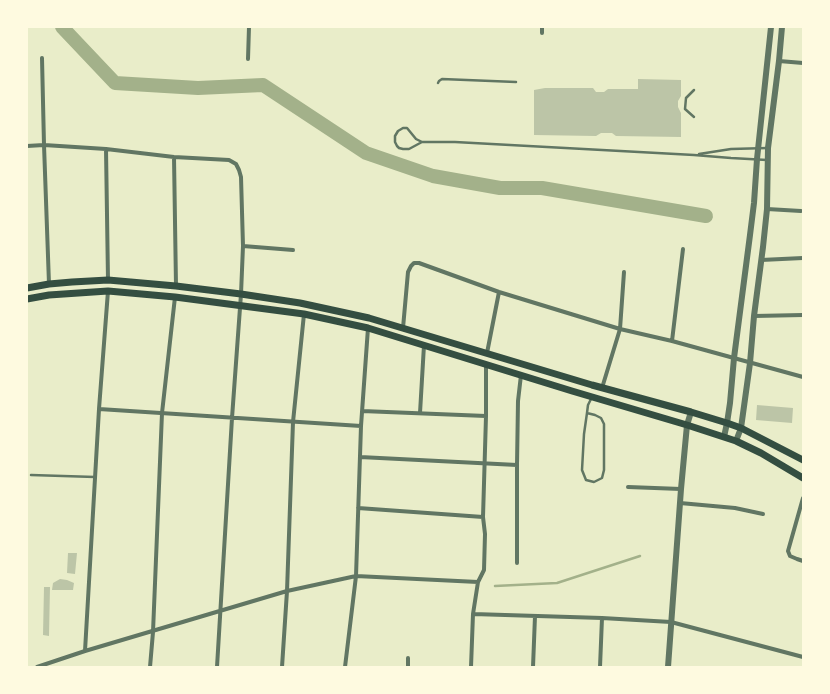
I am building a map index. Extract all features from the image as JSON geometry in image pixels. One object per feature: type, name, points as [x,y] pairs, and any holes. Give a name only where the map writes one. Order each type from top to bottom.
[{"type":"main road","points":[[27,288],[49,284],[108,280],[241,294],[300,303],[369,318],[602,388],[727,423],[741,428],[803,460]]},
{"type":"main road","points":[[27,299],[49,295],[108,291],[175,297],[304,314],[368,328],[736,441],[803,478]]},
{"type":"street","points":[[248,59],[249,27]]},
{"type":"street","points":[[542,27],[542,33]]},
{"type":"street","points":[[724,437],[727,423],[752,216],[771,27]]},
{"type":"street","points":[[736,441],[741,428],[750,363],[767,209],[768,148],[782,27]]},
{"type":"street","points":[[42,58],[49,284]]},
{"type":"street","points":[[779,61],[803,63]]},
{"type":"street","points":[[27,146],[44,145],[106,149],[174,157],[229,160],[236,164],[239,170],[241,177],[243,246],[241,294],[217,667]]},
{"type":"street","points":[[106,149],[108,280]]},
{"type":"street","points":[[174,157],[176,286]]},
{"type":"street","points":[[767,209],[801,211]]},
{"type":"street","points":[[243,246],[293,250]]},
{"type":"street","points":[[672,341],[683,249]]},
{"type":"street","points":[[761,260],[803,258]]},
{"type":"street","points":[[403,328],[408,272],[414,263],[418,263],[499,292],[620,330],[672,341],[803,377]]},
{"type":"street","points":[[602,388],[620,330],[624,272]]},
{"type":"street","points":[[85,651],[99,409],[108,291]]},
{"type":"street","points":[[487,353],[499,292]]},
{"type":"street","points":[[150,667],[153,632],[162,413],[175,297]]},
{"type":"street","points":[[282,667],[287,591],[293,422],[304,314]]},
{"type":"street","points":[[754,316],[803,315]]},
{"type":"street","points":[[346,667],[356,576],[361,426],[368,328]]},
{"type":"street","points":[[420,413],[424,345]]},
{"type":"street","points":[[471,667],[473,614],[478,582],[484,570],[485,534],[483,517],[486,364]]},
{"type":"street","points":[[517,563],[518,401],[521,375]]},
{"type":"street","points":[[99,409],[361,426]]},
{"type":"street","points":[[362,411],[486,416]]},
{"type":"street","points":[[668,667],[681,489],[687,425],[691,412]]},
{"type":"street","points":[[360,457],[517,465]]},
{"type":"street","points":[[628,487],[681,489]]},
{"type":"street","points":[[803,498],[788,551],[790,556],[803,561]]},
{"type":"street","points":[[680,503],[735,508],[763,514]]},
{"type":"street","points":[[358,508],[483,517]]},
{"type":"street","points":[[37,667],[85,651],[287,591],[356,576],[478,582]]},
{"type":"street","points":[[473,614],[602,618],[671,622],[803,657]]},
{"type":"street","points":[[533,667],[535,616]]},
{"type":"street","points":[[600,667],[602,618]]},
{"type":"street","points":[[408,658],[408,667]]},
{"type":"lane","points":[[438,83],[442,79],[516,82]]},
{"type":"lane","points":[[694,90],[686,98],[685,109],[694,118]]},
{"type":"lane","points":[[422,142],[409,149],[399,148],[395,142],[395,136],[398,131],[403,128],[407,128],[416,139],[422,142],[471,143],[768,160]]},
{"type":"lane","points":[[694,155],[731,149],[768,148]]},
{"type":"lane","points":[[587,413],[601,418],[604,424],[604,470],[602,478],[594,482],[586,480],[582,470],[584,434],[588,405],[592,396]]},
{"type":"lane","points":[[31,475],[95,477]]},
{"type":"building","points":[[638,79],[681,80],[681,96],[678,101],[678,107],[681,113],[681,137],[616,136],[612,133],[601,133],[596,136],[534,135],[534,90],[545,88],[593,88],[596,92],[604,92],[608,89],[638,89]]},
{"type":"building","points":[[757,405],[793,408],[792,423],[756,420]]},
{"type":"building","points":[[68,553],[77,553],[75,574],[67,573]]},
{"type":"building","points":[[60,579],[74,583],[73,590],[52,590],[53,583]]},
{"type":"building","points":[[44,587],[50,587],[49,636],[43,635]]},
{"type":"waterway","points":[[62,27],[115,83],[198,88],[263,85],[366,153],[433,176],[500,188],[542,188],[706,216]]},
{"type":"waterway","points":[[495,586],[557,583],[640,556]]}]
